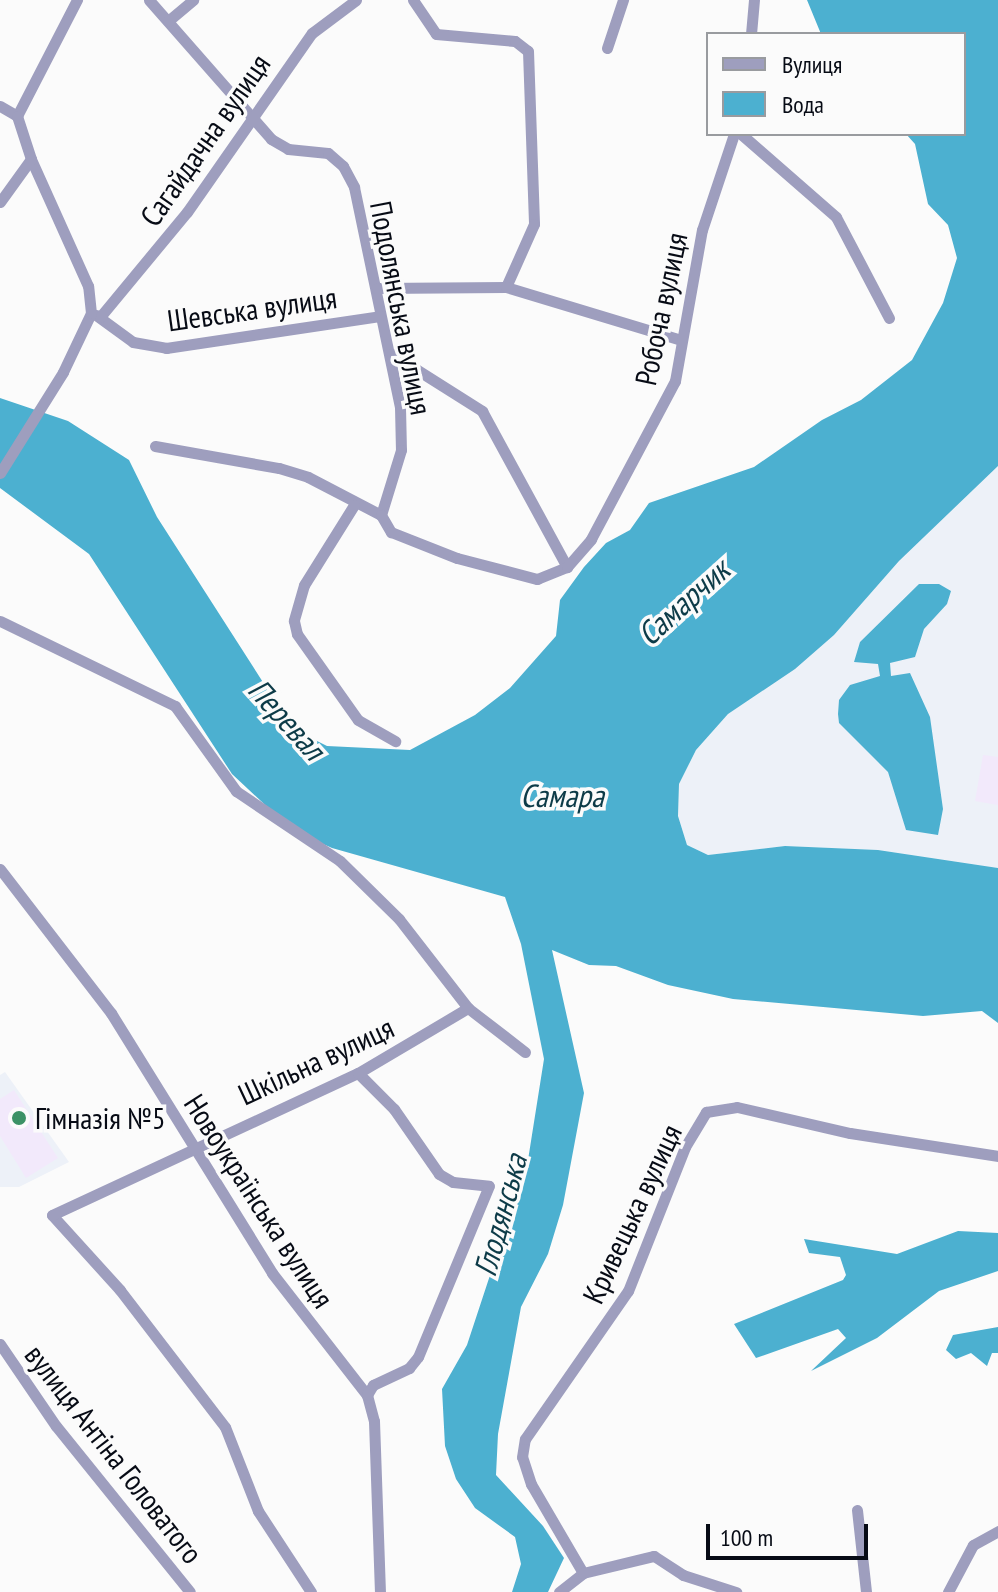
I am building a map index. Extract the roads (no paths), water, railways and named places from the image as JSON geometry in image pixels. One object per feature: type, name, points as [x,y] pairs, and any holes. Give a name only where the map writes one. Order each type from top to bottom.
[{"type":"street","points":[[17,116],[77,0]]},
{"type":"street","name":"Подолянська вулиця","points":[[149,0],[271,139],[288,149],[328,153],[343,166],[367,233],[380,316],[392,354],[401,450],[381,515]]},
{"type":"street","points":[[168,21],[193,0]]},
{"type":"street","name":"Сагайдачна вулиця","points":[[0,473],[96,315],[187,212],[251,114],[312,33],[356,0]]},
{"type":"street","points":[[413,0],[436,34],[515,41],[528,51],[534,224],[506,287]]},
{"type":"street","points":[[607,48],[623,0]]},
{"type":"street","points":[[751,32],[754,0]]},
{"type":"street","points":[[0,106],[17,116],[31,159],[88,286],[96,315]]},
{"type":"street","name":"Робоча вулиця","points":[[567,567],[591,539],[675,381],[702,230],[733,136]]},
{"type":"street","points":[[743,136],[836,217],[889,318]]},
{"type":"street","points":[[0,202],[31,159]]},
{"type":"street","points":[[377,288],[506,287],[681,340]]},
{"type":"street","name":"Шевська вулиця","points":[[96,315],[133,342],[166,348],[380,316]]},
{"type":"street","points":[[155,446],[279,468],[308,477],[354,505],[381,515],[391,532],[403,539],[457,558],[537,579],[567,567],[482,411],[392,354]]},
{"type":"street","points":[[354,505],[304,585],[294,621],[297,634],[358,720],[395,741]]},
{"type":"street","points":[[0,621],[175,706],[222,777],[364,883],[468,1008],[525,1052]]},
{"type":"street","name":"Новоукраїнська вулиця","points":[[0,869],[111,1013],[190,1147],[272,1273],[367,1395],[374,1421],[380,1592]]},
{"type":"street","name":"Шкільна вулиця","points":[[311,1592],[258,1511],[225,1427],[120,1290],[52,1215],[190,1147],[358,1073],[468,1008]]},
{"type":"street","points":[[358,1073],[394,1109],[439,1174],[453,1182],[489,1186],[418,1357],[409,1368],[373,1385],[367,1395]]},
{"type":"street","name":"Кривецька вулиця","points":[[583,1573],[531,1484],[522,1457],[525,1439],[628,1291],[685,1147],[706,1112],[737,1107],[850,1133],[998,1156]]},
{"type":"street","name":"вулиця Антіна Головатого","points":[[0,1344],[56,1426],[190,1592]]},
{"type":"street","points":[[857,1510],[866,1592]]},
{"type":"street","points":[[948,1592],[973,1545],[998,1531]]},
{"type":"street","points":[[559,1592],[583,1573],[654,1556],[683,1575],[736,1592]]},
{"type":"water","name":"Самара","points":[[807,0],[998,0],[998,466],[899,561],[834,635],[795,669],[728,714],[696,750],[679,784],[678,816],[687,845],[708,855],[785,846],[878,850],[998,868],[998,1023],[982,1011],[923,1016],[733,999],[668,985],[616,966],[589,965],[552,950],[584,1093],[563,1205],[548,1254],[521,1307],[498,1434],[496,1475],[543,1526],[564,1558],[548,1592],[512,1592],[521,1564],[515,1537],[475,1508],[456,1479],[445,1446],[442,1389],[467,1345],[528,1160],[544,1059],[521,944],[505,897],[332,848],[292,830],[232,774],[89,554],[0,488],[0,398],[68,421],[129,460],[157,517],[293,729],[327,746],[410,750],[475,715],[510,688],[556,636],[560,600],[584,567],[606,543],[630,530],[649,503],[754,467],[822,420],[861,400],[912,360],[943,303],[957,258],[948,225],[928,204],[915,144],[908,136],[966,136],[966,32],[820,32]]},
{"type":"water","points":[[919,584],[939,584],[951,591],[947,604],[924,629],[915,657],[890,663],[891,676],[910,673],[930,717],[943,809],[938,835],[906,830],[888,772],[839,723],[838,714],[839,700],[850,685],[880,676],[878,664],[854,662],[860,642]]},
{"type":"water","points":[[958,1231],[998,1233],[998,1271],[939,1291],[877,1338],[811,1371],[846,1338],[838,1329],[756,1358],[734,1324],[843,1280],[846,1275],[840,1257],[809,1253],[804,1239],[897,1254]]},
{"type":"water","points":[[998,1327],[998,1353],[992,1353],[987,1366],[971,1353],[956,1359],[946,1350],[953,1335]]},
{"type":"place","name":"Гімназія №5","points":[[19,1118]]},
{"type":"water label","name":"Самарчик","points":[[683,602]]},
{"type":"water label","name":"Перевал","points":[[287,719]]},
{"type":"water label","name":"Глодянська","points":[[500,1215]]}]
